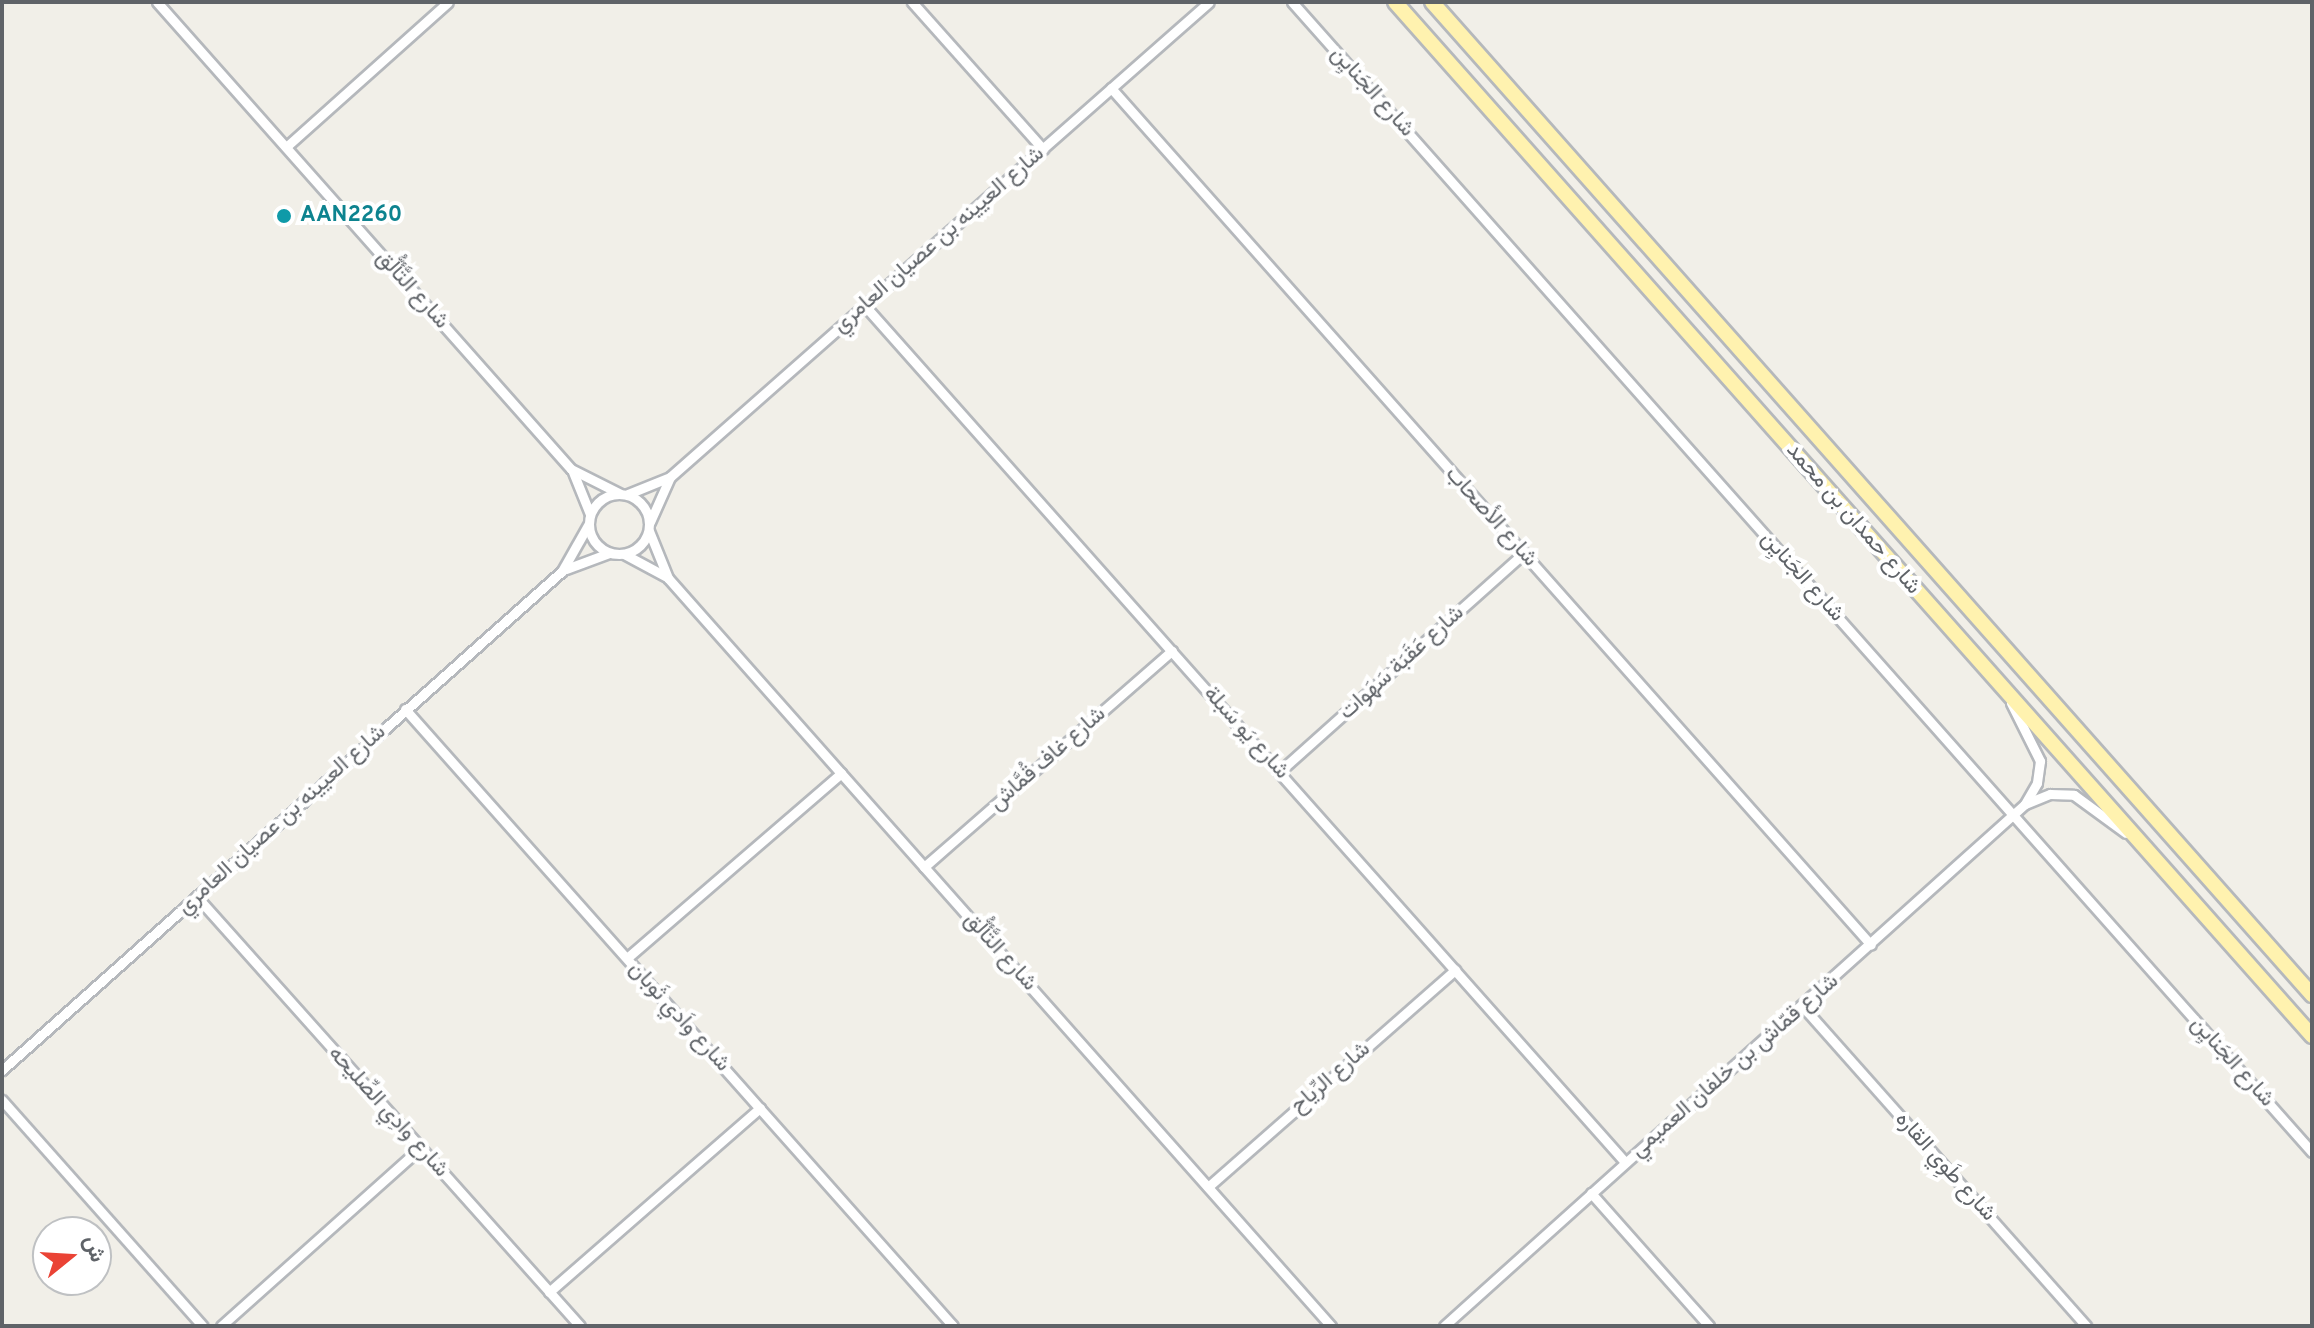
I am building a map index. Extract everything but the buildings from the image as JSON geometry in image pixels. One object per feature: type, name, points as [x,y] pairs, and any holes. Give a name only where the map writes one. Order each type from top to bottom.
[{"type":"main road","name":"شارع حمدان بن محمد","points":[[1395,2],[2312,1036]]},
{"type":"main road","name":"شارع حمدان بن محمد","points":[[1432,2],[2312,995]]},
{"type":"street","name":"شارع التَّألُّق","points":[[157,2],[571,469],[589,520]]},
{"type":"street","points":[[286,147],[448,2]]},
{"type":"street","points":[[912,2],[1043,149]]},
{"type":"street","name":"شارع العيينه بن عصيان العامري","points":[[624,494],[670,477],[1209,2]]},
{"type":"street","name":"شارع الجَنايِن","points":[[1292,2],[2312,1152]]},
{"type":"street","name":"شارع الأصحاب","points":[[1111,88],[1871,945]]},
{"type":"street","name":"شارع يَو سَبلة","points":[[865,306],[1625,1162]]},
{"type":"street","name":"شارع التَّألُّق","points":[[571,469],[624,494]]},
{"type":"street","name":"شارع العيينه بن عصيان العامري","points":[[649,528],[670,477]]},
{"type":"street","points":[[624,494],[644,506],[649,528],[642,544],[624,554],[609,553],[597,545],[589,520],[604,497],[624,494]]},
{"type":"street","name":"شارع العيينه بن عصيان العامري","points":[[562,571],[589,520]]},
{"type":"street","name":"شارع التَّألُّق","points":[[649,528],[668,578]]},
{"type":"street","name":"شارع العيينه بن عصيان العامري","points":[[2,1070],[562,571],[609,553]]},
{"type":"street","name":"شارع عَقَبَة سَهَوات","points":[[1279,772],[1524,553]]},
{"type":"street","name":"شارع التَّألُّق","points":[[624,554],[668,578],[1331,1326]]},
{"type":"street","name":"شارع غاف قُمَّاش","points":[[924,867],[1172,651]]},
{"type":"street","name":"شارع قمّاش بن خلفان العميمي","points":[[2005,691],[2040,761],[2037,783],[2025,804]]},
{"type":"street","name":"شارع واَدي ثَوبان","points":[[405,709],[953,1326]]},
{"type":"street","points":[[627,958],[841,773]]},
{"type":"street","name":"شارع قمّاش بن خلفان العميمي","points":[[1444,1326],[1625,1162],[1804,1008],[2025,804],[2050,794],[2074,795],[2143,846]]},
{"type":"street","name":"شارع وادِي الصِّليحه","points":[[197,897],[580,1326]]},
{"type":"street","name":"شارع الرِّياح","points":[[1208,1187],[1455,970]]},
{"type":"street","name":"شارع طَوِي القاره","points":[[1804,1008],[2086,1326]]},
{"type":"street","points":[[2,1100],[203,1326]]},
{"type":"street","points":[[549,1292],[760,1108]]},
{"type":"street","points":[[221,1326],[420,1148]]},
{"type":"street","points":[[1591,1193],[1709,1326]]},
{"type":"place","name":"AAN2260","points":[[284,216]]}]
